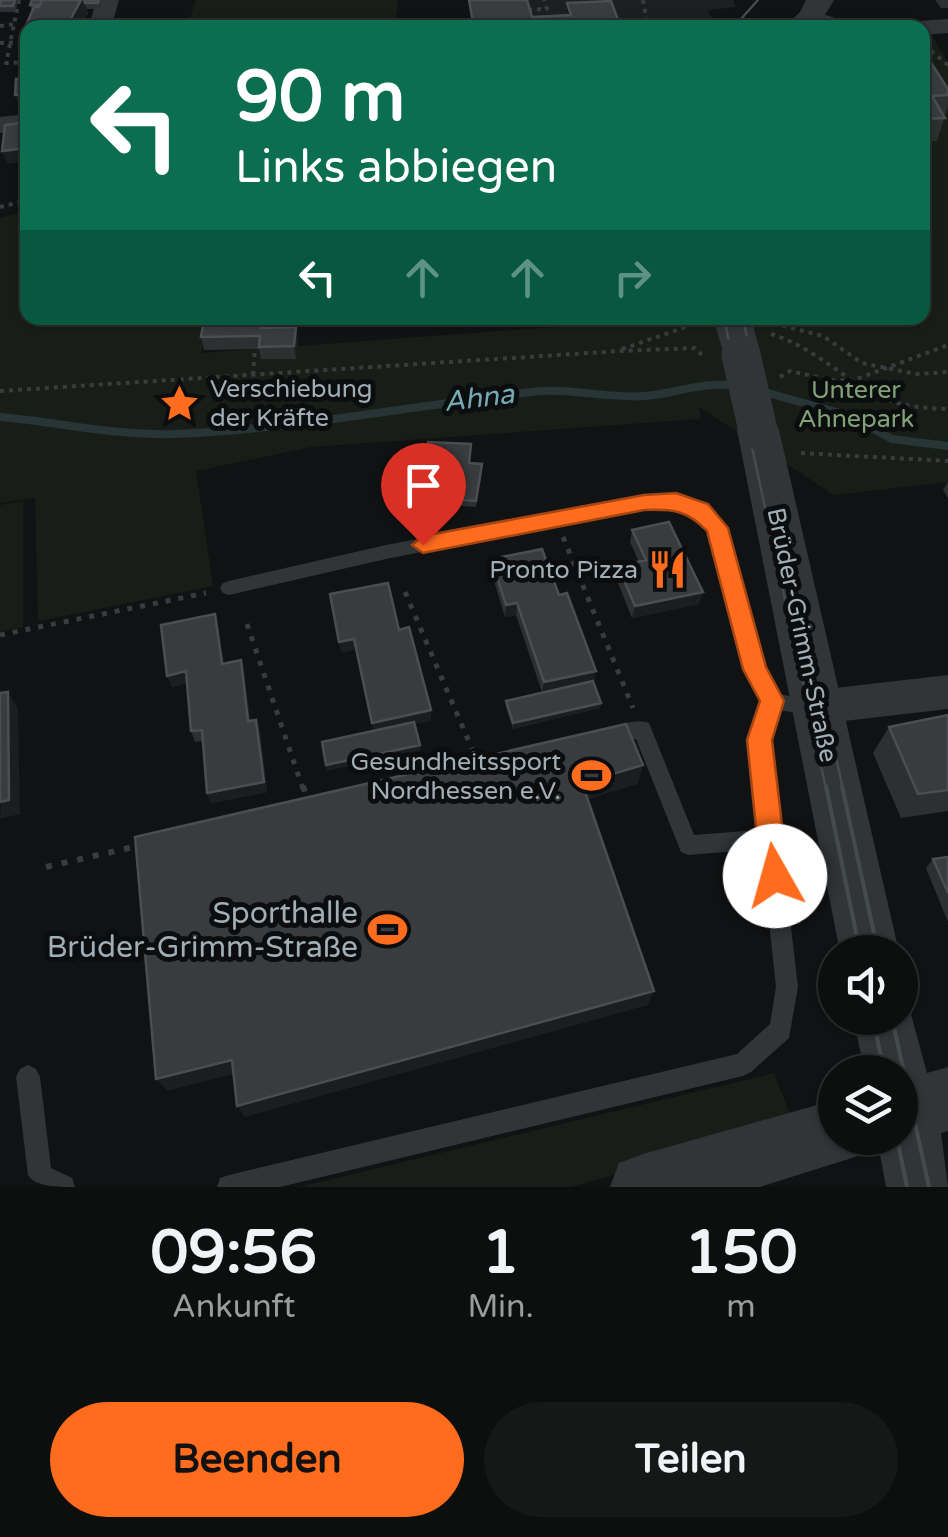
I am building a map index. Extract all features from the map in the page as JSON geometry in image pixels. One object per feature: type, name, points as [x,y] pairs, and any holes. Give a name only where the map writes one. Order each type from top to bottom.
[{"type":"street","name":"Brüder-Grimm-Straße","points":[[740,337],[779,442],[795,704],[865,935]]},
{"type":"street","points":[[795,704],[948,692]]},
{"type":"street","points":[[643,1187],[818,1139]]},
{"type":"street","points":[[916,1155],[919,1187]]},
{"type":"lane","points":[[229,588],[386,552],[644,502],[676,501],[700,510],[717,528],[754,669],[795,704],[759,740],[787,987],[781,1030],[743,1064],[229,1187]]},
{"type":"lane","points":[[588,741],[642,729],[688,845],[770,839]]},
{"type":"lane","points":[[28,1077],[40,1175],[63,1187]]},
{"type":"path","points":[[6,62],[19,0]]},
{"type":"path","points":[[528,10],[547,9],[544,0]]},
{"type":"path","points":[[0,26],[15,24]]},
{"type":"path","points":[[0,43],[20,42]]},
{"type":"path","points":[[0,53],[8,52]]},
{"type":"path","points":[[0,66],[20,62]]},
{"type":"path","points":[[258,332],[264,325]]},
{"type":"path","points":[[620,350],[686,325]]},
{"type":"path","points":[[0,391],[696,348],[801,328],[823,336],[862,363],[888,370],[948,372]]},
{"type":"path","points":[[740,337],[797,340],[883,398],[948,410]]},
{"type":"path","points":[[776,380],[790,371],[836,381],[854,380],[948,345]]},
{"type":"path","points":[[254,374],[255,349]]},
{"type":"path","points":[[779,442],[948,461]]},
{"type":"path","points":[[556,519],[642,729]]},
{"type":"path","points":[[0,636],[229,588]]},
{"type":"path","points":[[405,592],[480,766]]},
{"type":"path","points":[[248,624],[309,804]]},
{"type":"path","points":[[46,867],[150,843]]},
{"type":"shaded area","points":[[525,0],[733,0],[736,7],[708,10],[713,20],[597,20],[567,9],[570,20],[530,20]]},
{"type":"green space","points":[[196,0],[398,0],[396,20],[189,20]]},
{"type":"green space","name":"Unterer Ahnepark","points":[[930,34],[948,63],[948,482],[834,495],[699,407],[700,419],[311,447],[196,471],[213,586],[38,621],[35,498],[0,503],[0,218],[20,213],[20,325],[204,325],[202,353],[582,325],[930,325]]},
{"type":"green space","points":[[23,501],[23,627],[0,632],[0,505]]},
{"type":"green space","points":[[774,1073],[793,1122],[571,1187],[299,1187]]},
{"type":"building","points":[[0,0],[15,0],[13,6],[0,6]]},
{"type":"building","points":[[42,0],[81,0],[70,20],[28,20],[34,7],[39,7]]},
{"type":"building","points":[[469,0],[527,0],[532,17],[571,15],[567,3],[611,1],[618,20],[473,20]]},
{"type":"building","points":[[930,61],[948,89],[948,95],[932,96],[945,118],[930,119]]},
{"type":"building","points":[[16,79],[20,79],[20,95],[15,95]]},
{"type":"building","points":[[20,123],[20,149],[2,151],[5,125]]},
{"type":"building","points":[[203,325],[296,327],[294,346],[259,347],[260,336],[201,337]]},
{"type":"building","points":[[428,442],[471,444],[469,463],[482,464],[476,501],[389,495],[396,459],[425,460]]},
{"type":"building","points":[[669,522],[703,592],[635,606],[618,566],[646,560],[632,530]]},
{"type":"building","points":[[542,549],[559,595],[567,593],[596,671],[544,682],[517,603],[506,605],[491,559]]},
{"type":"building","points":[[388,583],[399,630],[409,627],[431,710],[372,723],[354,639],[339,642],[330,594]]},
{"type":"building","points":[[215,614],[222,664],[241,660],[248,721],[256,720],[264,782],[207,793],[202,730],[191,731],[186,671],[167,676],[161,625]]},
{"type":"building","points":[[593,681],[601,703],[513,723],[506,701]]},
{"type":"building","points":[[8,692],[9,800],[0,802],[0,693]]},
{"type":"building","points":[[948,715],[948,790],[918,794],[889,727]]},
{"type":"building","points":[[414,722],[420,745],[326,765],[322,742]]},
{"type":"building","name":"Sporthalle Brüder-Grimm-Straße","points":[[626,724],[643,765],[582,783],[654,991],[237,1106],[232,1060],[156,1079],[135,837]]},
{"type":"building","points":[[948,857],[948,893],[933,859]]},
{"type":"waterway","name":"Ahna","points":[[0,417],[109,431],[175,434],[309,422],[531,392],[632,396],[713,385],[736,386]]},
{"type":"waterway","name":"Ahna","points":[[761,391],[847,415],[892,439],[948,446]]},
{"type":"tram line","points":[[740,20],[758,0]]},
{"type":"tram line","points":[[726,325],[826,789]]},
{"type":"tram line","points":[[744,325],[761,410]]},
{"type":"tram line","points":[[824,703],[843,789]]},
{"type":"tram line","points":[[826,786],[857,935]]},
{"type":"tram line","points":[[842,786],[874,935]]},
{"type":"tram line","points":[[876,1035],[881,1055]]},
{"type":"tram line","points":[[896,1035],[929,1187]]},
{"type":"tram line","points":[[900,1155],[907,1187]]},
{"type":"place","name":"Verschiebung der Kräfte","points":[[180,403]]},
{"type":"place","name":"Pronto Pizza","points":[[668,570]]},
{"type":"place","name":"Gesundheitssport Nordhessen e.V.","points":[[591,776]]},
{"type":"place","name":"Sporthalle Brüder-Grimm-Straße","points":[[388,930]]},
{"type":"route","points":[[423,545],[644,502],[676,501],[700,510],[717,528],[754,669],[772,701],[759,740],[775,876]]}]
